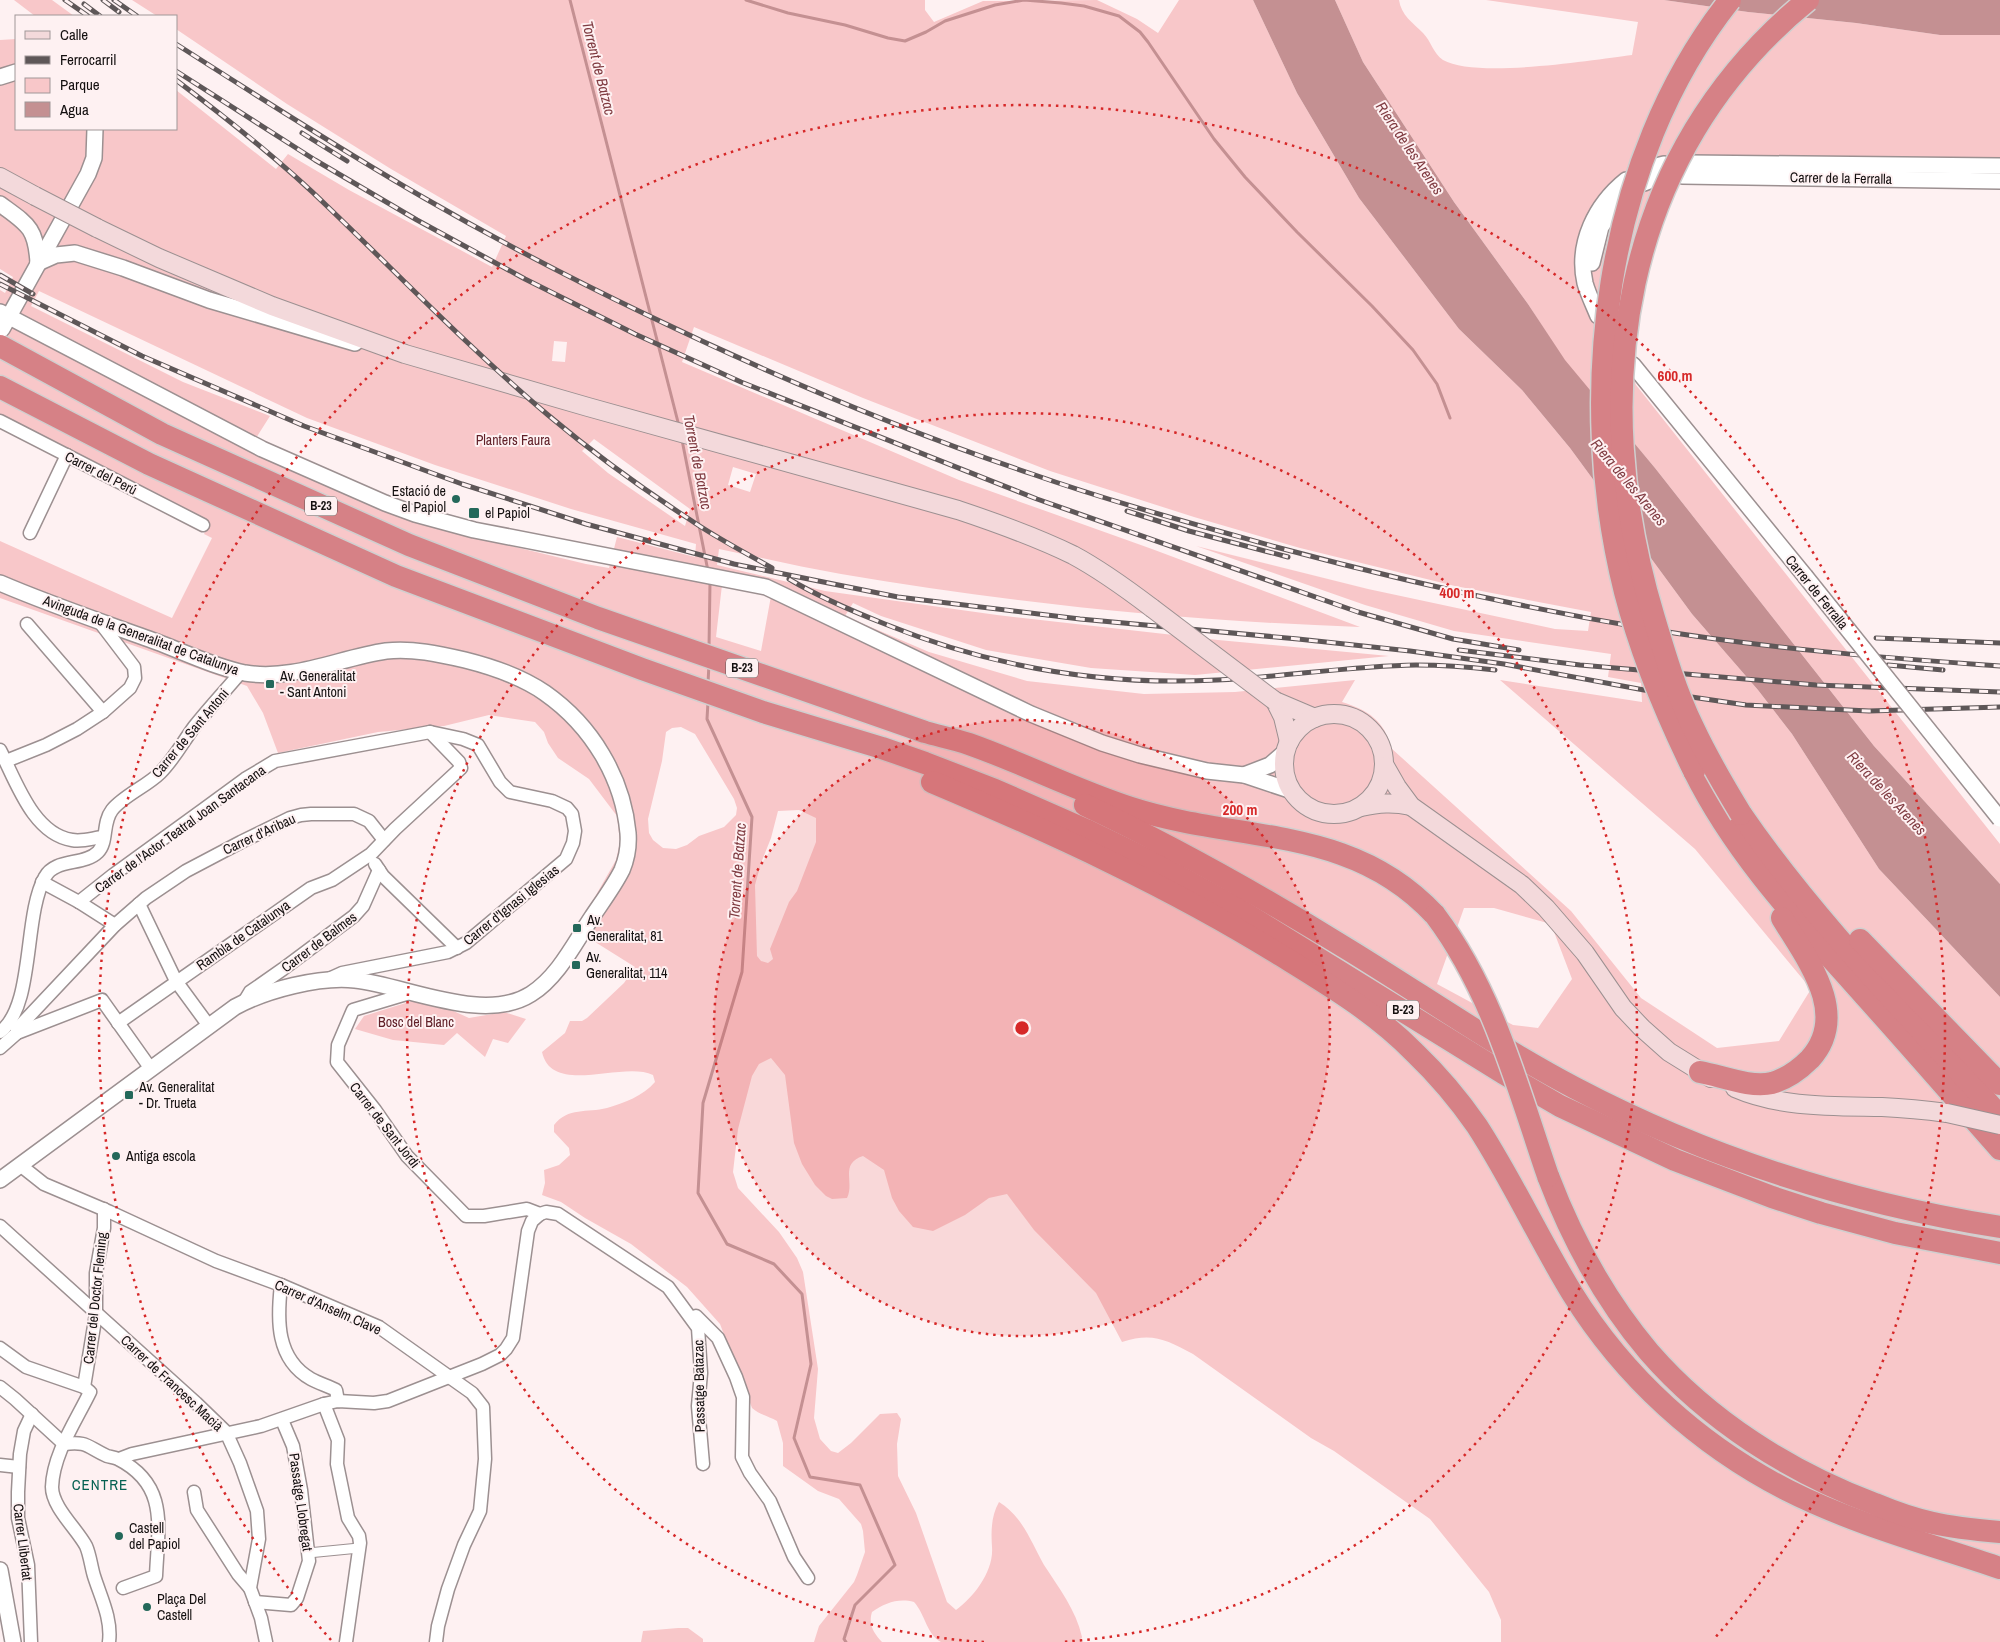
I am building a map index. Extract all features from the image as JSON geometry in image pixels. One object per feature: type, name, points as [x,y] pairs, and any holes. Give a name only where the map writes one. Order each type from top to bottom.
[{"type":"highway","points":[[1730,0],[1710,27],[1676,82],[1652,133],[1634,184],[1618,247],[1606,342],[1603,416],[1606,478],[1612,521],[1618,557],[1633,620],[1653,677],[1683,749],[1711,802],[1740,847],[1763,860],[1854,934],[2000,1084]]},
{"type":"highway","points":[[1700,1072],[1750,1082],[1772,1083],[1789,1075],[1816,1052],[1825,1027],[1827,1012],[1824,995],[1763,860],[1741,814],[1689,718],[1673,679],[1646,591],[1632,528],[1626,487],[1621,420],[1622,358],[1630,297],[1643,249],[1659,201],[1685,146],[1712,103],[1746,59],[1785,19],[1808,0]]},
{"type":"highway","name":"B-23","points":[[2,326],[162,434],[400,541],[598,618],[925,732],[960,752],[1100,812],[1208,866],[1529,1062],[1575,1088],[1645,1122],[1742,1162],[1837,1192],[1920,1212],[2000,1227]]},
{"type":"highway","name":"B-23","points":[[0,387],[149,464],[396,576],[762,712],[820,732],[882,748],[995,790],[1086,830],[1154,863],[1283,936],[1551,1101],[1675,1160],[1772,1197],[1821,1213],[1895,1233],[2000,1253]]},
{"type":"highway","points":[[820,732],[1036,826],[1137,874],[1260,942],[1376,1017],[1413,1050],[1461,1104],[1488,1144],[1548,1252],[1586,1314],[1632,1372],[1672,1412],[1724,1453],[1788,1490],[1879,1528],[2000,1568]]},
{"type":"highway","points":[[925,732],[968,744],[1078,789],[1154,815],[1199,825],[1303,842],[1345,854],[1394,879],[1435,915],[1460,952],[1489,1006],[1558,1203],[1580,1248],[1622,1317],[1665,1369],[1724,1421],[1787,1464],[1832,1487],[1931,1523],[2000,1532]]},
{"type":"highway","points":[[1763,860],[1818,915],[2000,1116]]},
{"type":"highway","points":[[1763,860],[1801,924],[2000,1149]]},
{"type":"main road","points":[[0,177],[159,258],[272,306],[405,354],[949,508],[1004,526],[1074,556],[1106,575],[1275,701],[1315,718]]},
{"type":"main road","points":[[1275,701],[1284,717],[1287,747],[1284,772],[1292,791],[1299,800],[1319,812],[1342,814],[1361,807],[1386,803],[1411,806]]},
{"type":"main road","points":[[1287,747],[1299,728],[1315,718],[1335,713],[1346,714],[1367,724],[1381,743],[1385,766],[1396,787],[1411,806],[1498,867],[1536,897],[1585,953],[1623,1008],[1669,1052],[1700,1072],[1739,1090],[1778,1101],[1818,1106],[1906,1108],[1947,1113],[2000,1125]]},
{"type":"main road","points":[[1361,807],[1371,799],[1379,787],[1385,766]]},
{"type":"street","points":[[0,70],[15,67]]},
{"type":"street","points":[[0,76],[15,72]]},
{"type":"street","points":[[96,130],[94,158],[88,174],[2,326],[280,457],[415,514],[474,530],[751,583],[778,591],[1022,710],[1087,737],[1140,755],[1226,774],[1244,775],[1292,791]]},
{"type":"street","points":[[1650,176],[1664,164]]},
{"type":"street","name":"Carrer de la Ferralla","points":[[2000,166],[1685,169],[2000,181]]},
{"type":"street","points":[[0,168],[36,196]]},
{"type":"street","points":[[1598,316],[1585,285],[1582,268],[1586,240],[1602,202],[1626,180]]},
{"type":"street","points":[[1592,300],[1591,276],[1596,242],[1601,227],[1619,200]]},
{"type":"street","points":[[0,204],[24,221],[31,230],[37,247],[38,263]]},
{"type":"street","points":[[38,263],[56,255],[75,253],[123,268],[209,300],[319,334],[405,354]]},
{"type":"street","name":"Carrer de Ferralla","points":[[1633,365],[2000,819]]},
{"type":"street","name":"Carrer del Perú","points":[[0,421],[202,525]]},
{"type":"street","points":[[30,533],[67,455]]},
{"type":"street","name":"Avinguda de la Generalitat de Catalunya","points":[[0,583],[200,659],[242,672],[280,674],[362,656],[401,650],[454,657],[501,671],[545,692],[578,723],[605,759],[622,798],[629,841],[621,872],[555,972],[542,986],[528,996],[501,1005],[470,1005],[356,980],[326,980],[293,987],[244,1002],[0,1180]]},
{"type":"street","points":[[99,621],[134,667],[135,678],[130,688],[102,712],[77,729],[46,745],[3,756],[18,788],[42,825],[50,832],[58,837],[73,840],[103,837]]},
{"type":"street","points":[[27,624],[102,712]]},
{"type":"street","name":"Carrer de Sant Antoni","points":[[42,882],[46,875],[54,868],[93,856],[104,844],[103,837],[107,820],[114,808],[159,774],[205,714],[242,672]]},
{"type":"street","points":[[430,732],[459,762],[461,768],[371,854],[380,870],[457,948]]},
{"type":"street","name":"Carrer de l'Actor Teatral Joan Santacana","points":[[79,902],[204,809],[275,761],[430,732]]},
{"type":"street","name":"Carrer d'Ignasi Iglesias","points":[[326,980],[342,973],[448,952],[457,948],[466,943],[566,859],[573,843],[575,831],[572,814],[562,804],[518,794],[505,788],[478,745],[463,739],[430,732]]},
{"type":"street","points":[[1244,775],[1270,765],[1287,747]]},
{"type":"street","name":"Carrer d'Aribau","points":[[8,1033],[17,1029],[115,925],[139,904],[200,863],[240,842],[301,815],[354,814],[368,821],[384,840]]},
{"type":"street","name":"Rambla de Catalunya","points":[[118,1023],[311,888],[332,880],[371,854]]},
{"type":"street","name":"Carrer de Balmes","points":[[244,1002],[250,992],[354,916],[364,906],[380,870]]},
{"type":"street","points":[[0,1048],[8,1033],[20,998],[36,901],[42,882],[79,902],[115,925]]},
{"type":"street","points":[[139,904],[176,981],[209,1026]]},
{"type":"street","name":"Carrer de Sant Jordi","points":[[413,992],[353,1010],[338,1045],[337,1062],[375,1110],[407,1156],[466,1216],[484,1216],[527,1208],[540,1214]]},
{"type":"street","points":[[8,1033],[102,1000],[152,1069]]},
{"type":"street","name":"Carrer d'Anselm Clave","points":[[20,1165],[44,1184],[104,1209],[216,1261],[281,1285],[379,1327],[472,1393],[483,1407],[485,1459],[480,1511],[464,1544],[448,1589],[438,1626],[436,1642]]},
{"type":"street","name":"Carrer del Doctor Fleming","points":[[64,1444],[90,1392],[84,1387],[96,1314],[96,1273],[104,1228],[104,1209]]},
{"type":"street","name":"Passatge Batazac","points":[[540,1214],[546,1212],[558,1214],[668,1287],[718,1338],[743,1397],[742,1457],[750,1473],[770,1501],[794,1557],[808,1578]]},
{"type":"street","points":[[119,1459],[132,1454],[282,1420],[324,1404],[388,1401],[500,1355],[513,1338],[528,1231],[532,1222],[540,1214]]},
{"type":"street","name":"Carrer de Francesc Macià","points":[[0,1226],[226,1432],[240,1463],[257,1511],[259,1539],[250,1588]]},
{"type":"street","points":[[281,1285],[278,1329],[287,1355],[298,1369],[311,1379],[336,1390],[338,1402]]},
{"type":"street","name":"Passatge Batazac","points":[[668,1287],[698,1328],[701,1372],[698,1415],[703,1464]]},
{"type":"street","points":[[0,1348],[26,1367],[84,1387]]},
{"type":"street","points":[[0,1387],[64,1444],[86,1443],[107,1456],[119,1459],[150,1485],[158,1509],[156,1576],[123,1588]]},
{"type":"street","points":[[324,1404],[338,1440],[337,1464],[346,1509],[351,1524],[359,1536],[360,1548],[346,1642]]},
{"type":"street","name":"Carrer Llibertat","points":[[31,1642],[28,1565],[18,1518],[19,1467],[24,1431],[32,1414]]},
{"type":"street","name":"Passatge Llobregat","points":[[255,1602],[287,1606],[294,1603],[309,1561],[294,1446],[282,1420]]},
{"type":"street","points":[[64,1444],[56,1464],[52,1487],[56,1502],[87,1548],[109,1619],[109,1642]]},
{"type":"street","points":[[0,1465],[19,1467]]},
{"type":"street","points":[[194,1492],[197,1510],[238,1574],[250,1588],[266,1642]]},
{"type":"street","points":[[308,1553],[360,1548]]},
{"type":"street","points":[[0,1570],[12,1642]]},
{"type":"green space","points":[[14,0],[52,0],[73,15],[34,15]]},
{"type":"green space","name":"Planters Faura","points":[[132,0],[925,0],[925,10],[934,22],[983,1],[1097,0],[1137,19],[1158,33],[1179,0],[1253,0],[1297,93],[1359,198],[1459,329],[1522,390],[1570,448],[1692,614],[1758,690],[1792,734],[1879,869],[2000,997],[2000,1642],[1501,1642],[1501,1620],[1489,1592],[1430,1519],[1334,1451],[1311,1438],[1193,1354],[1159,1339],[1142,1338],[1122,1342],[1096,1293],[1034,1230],[1007,1194],[989,1198],[965,1215],[933,1231],[913,1227],[899,1211],[892,1198],[884,1170],[863,1156],[851,1164],[849,1174],[850,1186],[847,1198],[832,1199],[826,1196],[815,1185],[802,1164],[794,1143],[785,1075],[771,1058],[759,1064],[752,1076],[738,1129],[733,1172],[738,1188],[779,1232],[797,1258],[803,1272],[818,1369],[814,1418],[820,1439],[831,1451],[838,1453],[851,1443],[880,1414],[897,1413],[901,1419],[897,1444],[898,1476],[916,1513],[947,1602],[956,1610],[970,1598],[982,1583],[992,1556],[993,1518],[999,1502],[1014,1515],[1026,1530],[1044,1565],[1071,1608],[1082,1637],[1080,1642],[941,1642],[932,1634],[914,1602],[897,1601],[872,1612],[872,1629],[882,1642],[814,1642],[819,1626],[854,1582],[857,1575],[865,1552],[861,1524],[839,1499],[818,1491],[783,1466],[783,1443],[777,1421],[752,1408],[720,1324],[687,1287],[631,1244],[561,1202],[542,1195],[545,1183],[544,1170],[559,1165],[570,1155],[569,1148],[554,1132],[554,1125],[559,1119],[572,1113],[607,1108],[626,1101],[639,1095],[655,1082],[653,1075],[640,1072],[624,1071],[574,1075],[559,1072],[548,1065],[542,1052],[565,1033],[570,1021],[582,1021],[587,1018],[624,983],[635,967],[576,930],[616,860],[620,842],[617,816],[589,779],[558,758],[548,743],[544,732],[535,722],[489,715],[444,726],[378,732],[278,753],[263,713],[247,686],[0,598],[0,541],[172,618],[212,538],[204,534],[209,524],[0,415],[0,290],[5,293],[13,277],[0,269],[0,40],[15,39],[15,130],[178,130],[178,92],[276,169],[288,154],[349,190],[492,267],[506,236],[391,169],[287,104],[178,30],[178,15],[155,15]],"holes":[[[39,291],[307,418],[435,465],[571,509],[696,544],[695,557],[617,537],[609,568],[449,531],[251,446],[270,416],[183,382],[31,306]],[[694,327],[863,398],[1050,471],[1194,517],[1300,548],[1455,586],[1591,612],[1588,631],[1555,629],[1368,589],[1196,546],[1365,605],[1454,631],[1611,654],[1608,677],[1641,683],[1642,702],[1500,680],[1695,849],[1811,989],[1779,1041],[1717,1048],[1641,998],[1571,911],[1391,748],[1384,731],[1374,718],[1360,709],[1342,702],[1355,680],[1235,692],[1144,694],[1027,681],[929,652],[845,616],[853,603],[881,616],[986,650],[1091,668],[1195,675],[1389,656],[1218,640],[997,615],[825,591],[717,565],[719,549],[841,574],[1034,602],[1164,615],[1360,627],[1152,549],[959,480],[682,362]],[[554,341],[567,342],[565,362],[552,361]],[[594,439],[690,509],[685,526],[608,473],[582,451]],[[733,467],[756,474],[750,492],[728,485]],[[722,585],[771,596],[761,651],[716,637]],[[681,727],[695,734],[734,799],[737,808],[736,815],[724,827],[699,836],[687,845],[676,849],[663,848],[653,840],[649,833],[648,819],[662,761],[666,732],[672,728]],[[799,810],[816,818],[816,842],[797,891],[789,902],[770,949],[773,959],[768,963],[761,961],[757,956],[755,885],[778,811]],[[1464,908],[1494,908],[1551,924],[1572,979],[1538,1028],[1513,1025],[1437,984]]]},
{"type":"green space","points":[[1335,0],[1399,0],[1402,10],[1426,36],[1443,60],[1459,65],[1481,68],[1563,64],[1632,55],[1638,22],[1486,0],[1664,0],[1940,35],[2000,35],[2000,186],[1681,180],[1661,224],[1643,293],[1630,368],[1636,385],[2000,844],[2000,884],[1874,746],[1655,468],[1564,360],[1528,304],[1454,202],[1363,62]]},
{"type":"green space","name":"Bosc del Blanc","points":[[412,1001],[449,1009],[469,1018],[504,1012],[526,1019],[508,1043],[493,1039],[485,1057],[457,1033],[444,1045],[393,1040],[355,1029],[364,1016]]},
{"type":"green space","points":[[688,1628],[703,1639],[703,1642],[641,1642],[643,1631]]},
{"type":"water","name":"Riera de les Arenes","points":[[1253,0],[1335,0],[1363,62],[1454,202],[1528,304],[1565,360],[1655,468],[1874,746],[2000,884],[2000,997],[1879,869],[1792,734],[1758,690],[1692,614],[1570,448],[1522,390],[1459,329],[1359,198],[1297,93]]},
{"type":"water","points":[[1664,0],[2000,0],[2000,35],[1940,35]]},
{"type":"waterway","name":"Torrent de Batzac","points":[[570,0],[679,426]]},
{"type":"waterway","points":[[746,0],[788,13],[845,25],[905,41],[945,21],[995,5],[1024,0],[1084,6],[1119,16],[1140,32],[1148,42],[1214,139],[1245,177],[1413,350],[1437,384],[1450,418]]},
{"type":"waterway","name":"Torrent de Batzac","points":[[682,440],[708,571]]},
{"type":"waterway","name":"Torrent de Batzac","points":[[709,648],[710,582]]},
{"type":"waterway","name":"Torrent de Batzac","points":[[708,683],[709,664]]},
{"type":"waterway","name":"Torrent de Batzac","points":[[708,702],[707,719],[752,817],[742,972],[703,1103],[698,1193],[727,1244],[774,1264],[802,1294],[811,1364],[794,1438],[810,1477],[860,1485],[895,1565],[855,1605],[844,1639],[846,1642]]},
{"type":"railway","points":[[65,0],[87,15]]},
{"type":"railway","points":[[103,0],[119,12]]},
{"type":"railway","points":[[114,0],[136,15]]},
{"type":"railway","points":[[84,4],[99,15]]},
{"type":"railway","points":[[178,45],[394,180],[480,229],[588,286],[690,336],[786,379],[982,457],[1123,503],[1276,547],[1369,571],[1508,603],[1649,629],[1736,642],[1868,656],[2000,666]]},
{"type":"railway","points":[[178,72],[315,160],[417,220],[525,279],[635,334],[741,382],[1037,499],[1358,612],[1453,639],[1519,650]]},
{"type":"railway","points":[[178,82],[292,173],[464,339],[565,429],[671,507],[709,532],[772,568]]},
{"type":"railway","points":[[302,133],[347,161]]},
{"type":"railway","points":[[0,275],[33,294]]},
{"type":"railway","points":[[0,284],[142,356],[304,426],[462,484],[586,524],[734,564],[898,597],[1080,619],[1410,651],[1504,664],[1644,690],[1746,705],[1869,711],[2000,707]]},
{"type":"railway","points":[[1127,511],[1189,531],[1288,557]]},
{"type":"railway","points":[[789,579],[848,609],[925,639],[965,652],[1006,662],[1089,676],[1174,681],[1267,677],[1366,667],[1416,665],[1456,666],[1495,670]]},
{"type":"railway","points":[[1876,638],[2000,643]]},
{"type":"railway","points":[[1459,650],[1580,665],[1816,685],[2000,692]]},
{"type":"railway","points":[[1888,665],[1943,670]]},
{"type":"place","name":"Estació de el Papiol","points":[[456,499]]},
{"type":"place","name":"el Papiol","points":[[474,513]]},
{"type":"place","name":"Av. Generalitat - Sant Antoni","points":[[270,684]]},
{"type":"place","name":"Av. Generalitat, 81","points":[[577,928]]},
{"type":"place","name":"Av. Generalitat, 114","points":[[576,965]]},
{"type":"place","name":"Av. Generalitat - Dr. Trueta","points":[[129,1095]]},
{"type":"place","name":"Antiga escola","points":[[116,1156]]},
{"type":"place","name":"Castell del Papiol","points":[[119,1536]]},
{"type":"place","name":"Plaça Del Castell","points":[[147,1607]]},
{"type":"district","name":"CENTRE","points":[[100,1484]]}]
